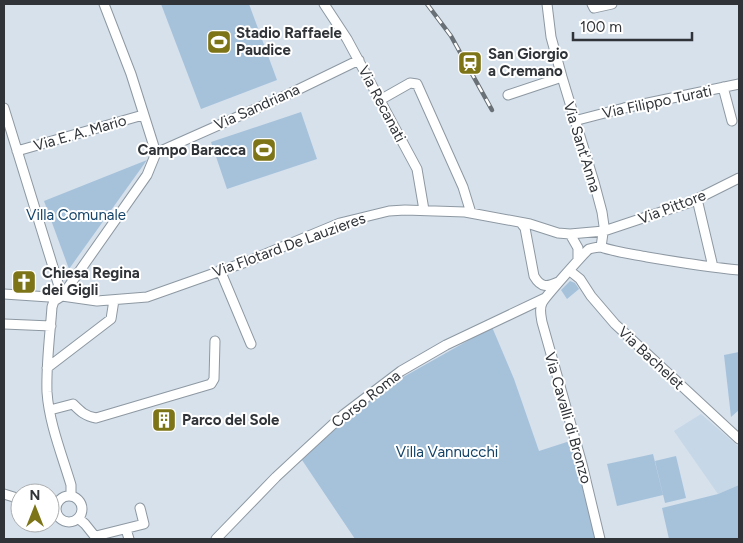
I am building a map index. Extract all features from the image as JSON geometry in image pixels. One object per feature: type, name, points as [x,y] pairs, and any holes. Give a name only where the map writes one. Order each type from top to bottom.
[{"type":"street","points":[[70,496],[70,485],[50,410],[47,368],[54,302],[62,296],[147,175],[156,153],[131,74],[104,4]]},
{"type":"street","name":"Via Recanati","points":[[324,4],[359,60],[417,169],[424,210]]},
{"type":"street","name":"Via Sant'Anna","points":[[547,4],[551,37],[602,212],[604,232],[601,246]]},
{"type":"street","points":[[592,4],[594,8],[612,4]]},
{"type":"street","name":"Via Sandriana","points":[[156,153],[283,97],[359,60]]},
{"type":"street","points":[[508,95],[562,78]]},
{"type":"street","points":[[380,100],[410,83],[417,84],[463,186],[471,213]]},
{"type":"street","name":"Via Filippo Turati","points":[[574,121],[624,108],[739,84]]},
{"type":"street","points":[[723,87],[732,121]]},
{"type":"street","points":[[4,108],[62,296]]},
{"type":"street","name":"Via E. A. Mario","points":[[17,151],[144,115]]},
{"type":"street","name":"Via Pittore","points":[[570,234],[604,232],[697,199],[739,178]]},
{"type":"street","points":[[697,199],[713,267]]},
{"type":"street","name":"Via Flotard De Lauzieres","points":[[4,294],[62,296],[97,301],[147,297],[246,262],[340,223],[383,211],[424,210],[471,213],[545,229]]},
{"type":"street","points":[[521,223],[525,228],[534,276],[542,286],[558,282]]},
{"type":"street","points":[[527,240],[536,231],[545,229],[570,234],[578,248],[578,259]]},
{"type":"street","points":[[545,298],[570,271],[578,259],[589,250],[601,246],[616,251],[739,270]]},
{"type":"street","points":[[220,270],[251,344]]},
{"type":"street","name":"Via Bachelet","points":[[570,271],[580,279],[591,296],[615,324],[739,439]]},
{"type":"street","name":"Corso Roma","points":[[216,539],[276,476],[343,415],[402,371],[446,344],[545,298]]},
{"type":"street","name":"Via Cavalli di Bronzo","points":[[545,298],[540,311],[542,322],[582,464],[600,539]]},
{"type":"street","points":[[47,368],[111,319],[114,300]]},
{"type":"street","points":[[4,324],[51,326]]},
{"type":"street","points":[[50,410],[74,404],[82,414],[96,418],[211,384],[214,379],[215,341]]},
{"type":"street","points":[[60,500],[70,496],[76,498],[82,508],[78,518],[72,522],[64,522],[60,519]]},
{"type":"street","points":[[78,518],[96,538],[144,524],[140,508]]},
{"type":"street","points":[[126,529],[129,539]]},
{"type":"shaded area","points":[[701,414],[739,447],[739,485],[718,494],[674,431]]},
{"type":"green space","name":"Stadio Raffaele Paudice","points":[[161,4],[249,4],[277,80],[201,109]]},
{"type":"green space","name":"Campo Baracca","points":[[301,112],[317,159],[227,189],[211,142]]},
{"type":"green space","name":"Villa Comunale","points":[[147,160],[69,269],[44,201]]},
{"type":"green space","points":[[570,281],[575,283],[579,289],[567,299],[561,290]]},
{"type":"green space","name":"Villa Vannucchi","points":[[492,327],[514,379],[539,451],[570,441],[596,539],[355,539],[302,460],[339,425],[391,384]]},
{"type":"green space","points":[[739,352],[739,410],[731,417],[724,355]]},
{"type":"green space","points":[[653,454],[663,495],[617,506],[607,464]]},
{"type":"green space","points":[[676,456],[686,498],[665,503],[655,461]]},
{"type":"green space","points":[[739,485],[739,539],[669,539],[662,508],[718,494]]},
{"type":"railway","points":[[427,4],[451,36],[492,110]]},
{"type":"place","name":"Stadio Raffaele Paudice","points":[[219,42]]},
{"type":"place","name":"San Giorgio a Cremano","points":[[470,63]]},
{"type":"place","name":"Campo Baracca","points":[[264,150]]},
{"type":"place","name":"Chiesa Regina dei Gigli","points":[[24,282]]},
{"type":"place","name":"Parco del Sole","points":[[164,420]]}]
